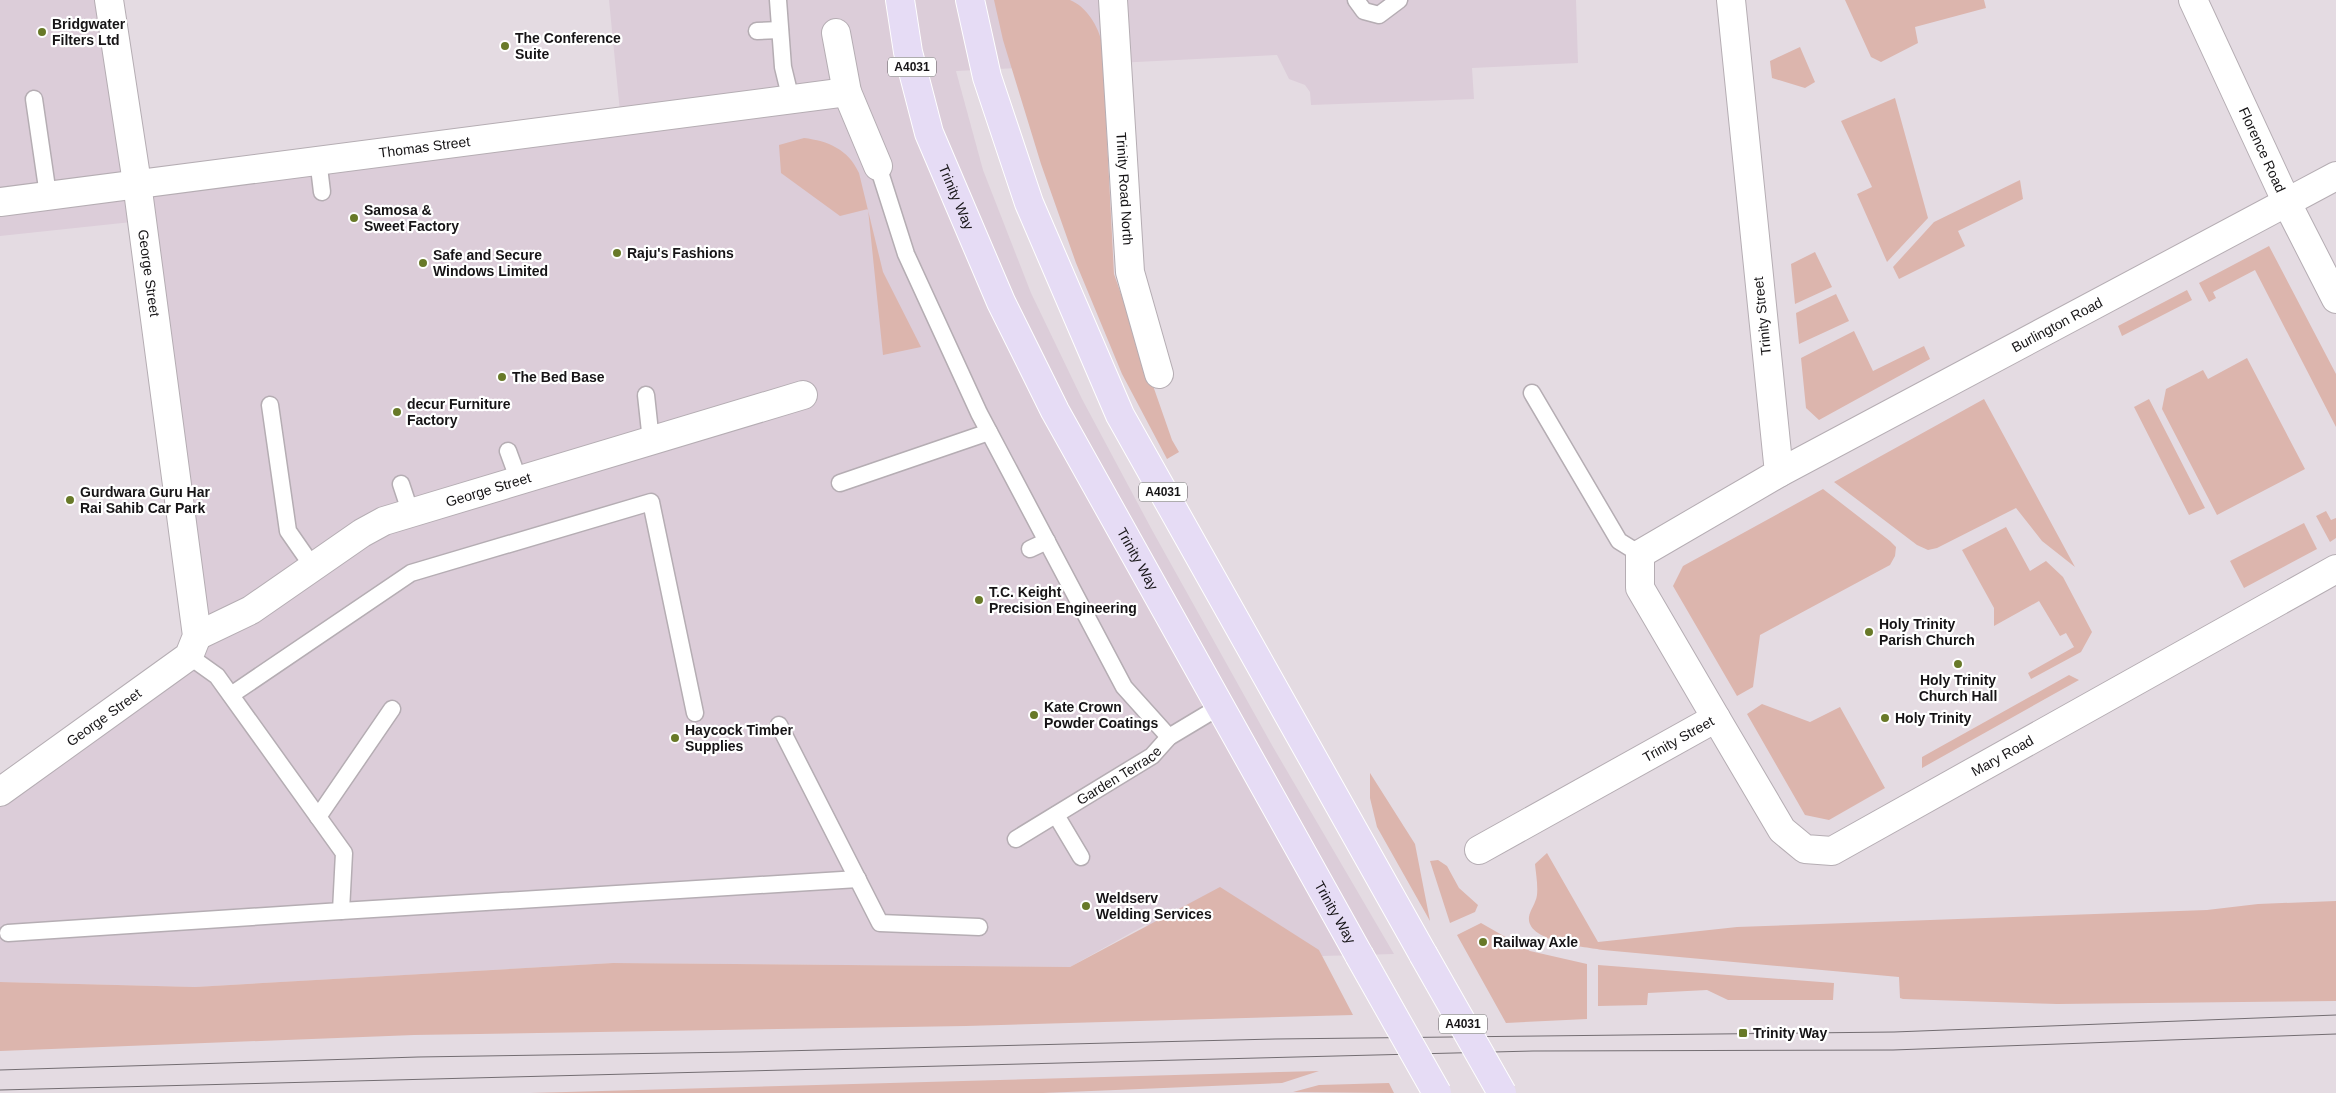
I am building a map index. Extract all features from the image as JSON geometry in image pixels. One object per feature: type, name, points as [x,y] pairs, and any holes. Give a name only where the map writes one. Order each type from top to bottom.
[{"type":"main road","name":"Trinity Way","points":[[900,0],[908,52],[929,133],[1001,302],[1054,411],[1437,1093]]},
{"type":"main road","name":"A4031","points":[[970,0],[988,77],[1029,204],[1120,415],[1502,1093]]},
{"type":"street","name":"George Street","points":[[109,0],[137,183],[193,646]]},
{"type":"street","name":"Trinity Road North","points":[[1112,0],[1130,272],[1159,374]]},
{"type":"street","name":"Trinity Street","points":[[1731,0],[1779,472]]},
{"type":"street","name":"Florence Road","points":[[2193,0],[2287,203],[2336,299]]},
{"type":"street","points":[[836,33],[847,92],[878,166]]},
{"type":"street","name":"Thomas Street","points":[[0,202],[318,159],[621,123],[847,92]]},
{"type":"street","name":"Burlington Road","points":[[1779,472],[2336,176]]},
{"type":"street","name":"George Street","points":[[0,792],[193,646],[251,610],[362,533],[384,521],[803,395]]},
{"type":"street","points":[[1640,554],[1779,472]]},
{"type":"street","name":"Trinity Street","points":[[1479,850],[1716,718],[1640,588],[1640,554]]},
{"type":"street","name":"Mary Road","points":[[1716,718],[1782,830],[1805,848],[1832,851],[2336,569]]},
{"type":"lane","points":[[778,0],[784,73],[791,100]]},
{"type":"lane","points":[[1356,0],[1364,11],[1379,15],[1399,0]]},
{"type":"lane","points":[[757,31],[780,30]]},
{"type":"lane","points":[[34,99],[48,195]]},
{"type":"lane","points":[[318,159],[322,192]]},
{"type":"lane","points":[[878,166],[906,254],[989,432],[1047,541],[1089,637],[1124,687],[1169,737]]},
{"type":"lane","points":[[1532,393],[1619,541],[1640,554]]},
{"type":"lane","points":[[646,395],[651,441]]},
{"type":"lane","points":[[270,405],[288,531],[313,567]]},
{"type":"lane","points":[[840,483],[989,432]]},
{"type":"lane","points":[[508,451],[519,481]]},
{"type":"lane","points":[[401,484],[411,514]]},
{"type":"lane","points":[[231,695],[411,573],[651,502],[695,713]]},
{"type":"lane","points":[[1030,549],[1047,541]]},
{"type":"lane","points":[[193,646],[231,695],[344,853],[341,912]]},
{"type":"lane","name":"Garden Terrace","points":[[1016,839],[1152,756],[1169,737],[1219,706]]},
{"type":"lane","points":[[318,817],[392,709]]},
{"type":"lane","points":[[779,725],[880,923],[979,927]]},
{"type":"lane","points":[[1056,814],[1081,858]]},
{"type":"lane","points":[[8,933],[858,879]]},
{"type":"shaded area","points":[[0,0],[109,0],[137,183],[621,122],[609,0],[1576,0],[1578,63],[1472,68],[1474,99],[1311,105],[1310,92],[1305,85],[1289,79],[1277,55],[956,71],[983,170],[1031,293],[1082,399],[1152,530],[1273,747],[1394,954],[1322,956],[1319,950],[1145,925],[1070,967],[613,963],[195,987],[0,982],[0,792],[188,656],[141,221],[0,236]]},
{"type":"shaded area","points":[[994,0],[1070,0],[1087,12],[1095,24],[1100,37],[1102,43],[1114,274],[1172,440],[1179,452],[1167,459],[1122,374],[1076,263],[1041,164],[1003,40]]},
{"type":"shaded area","points":[[1845,0],[1984,0],[1986,8],[1915,27],[1918,43],[1881,62],[1871,57]]},
{"type":"shaded area","points":[[1800,47],[1815,82],[1805,88],[1772,78],[1770,61]]},
{"type":"shaded area","points":[[1895,98],[1928,218],[1887,262],[1857,194],[1872,187],[1841,121]]},
{"type":"shaded area","points":[[804,138],[829,144],[849,158],[859,173],[868,209],[840,216],[781,173],[779,145]]},
{"type":"shaded area","points":[[2020,180],[2023,199],[1958,231],[1965,246],[1899,279],[1893,267],[1934,222]]},
{"type":"shaded area","points":[[868,211],[883,272],[921,347],[883,355]]},
{"type":"shaded area","points":[[2269,246],[2336,374],[2336,427],[2255,270],[2213,292],[2216,298],[2209,302],[2199,283]]},
{"type":"shaded area","points":[[1815,252],[1832,287],[1795,304],[1791,264]]},
{"type":"shaded area","points":[[2187,290],[2192,300],[2122,336],[2118,326]]},
{"type":"shaded area","points":[[1836,294],[1849,321],[1799,344],[1796,313]]},
{"type":"shaded area","points":[[1854,331],[1873,371],[1924,346],[1930,359],[1819,420],[1806,408],[1801,358]]},
{"type":"shaded area","points":[[2247,358],[2305,469],[2217,515],[2162,409],[2166,389],[2203,370],[2208,379]]},
{"type":"shaded area","points":[[1984,399],[2075,567],[2042,541],[2016,508],[1937,548],[1928,550],[1917,545],[1834,482]]},
{"type":"shaded area","points":[[2149,399],[2205,508],[2189,515],[2134,407]]},
{"type":"shaded area","points":[[1823,489],[1890,541],[1896,547],[1895,556],[1890,565],[1760,635],[1753,687],[1737,696],[1673,586],[1683,566]]},
{"type":"shaded area","points":[[2326,511],[2331,520],[2336,518],[2336,538],[2330,542],[2316,516]]},
{"type":"shaded area","points":[[2304,523],[2317,549],[2244,588],[2230,561]]},
{"type":"shaded area","points":[[2006,527],[2030,571],[2046,561],[2063,577],[2092,632],[2081,652],[2031,679],[2028,673],[2074,647],[2066,633],[2060,636],[2039,601],[1994,626],[1994,608],[1962,550]]},
{"type":"shaded area","points":[[2069,675],[2079,680],[1922,768],[1922,757]]},
{"type":"shaded area","points":[[1762,704],[1810,722],[1840,707],[1885,788],[1829,820],[1805,815],[1747,714]]},
{"type":"shaded area","points":[[1370,773],[1415,844],[1430,921],[1377,827],[1370,798]]},
{"type":"shaded area","points":[[1547,853],[1598,942],[1737,927],[2207,910],[2258,904],[2336,901],[2336,1001],[2057,1004],[1903,999],[1900,998],[1899,977],[1603,950],[1571,945],[1547,938],[1537,932],[1531,925],[1529,917],[1537,895],[1535,864]]},
{"type":"shaded area","points":[[1438,860],[1447,866],[1459,888],[1478,905],[1475,912],[1450,923],[1430,861]]},
{"type":"shaded area","points":[[1220,887],[1319,950],[1353,1015],[966,1026],[414,1035],[0,1051],[0,982],[195,987],[613,963],[1070,967]]},
{"type":"shaded area","points":[[1481,923],[1530,951],[1587,964],[1587,1019],[1506,1023],[1457,935]]},
{"type":"shaded area","points":[[1598,965],[1834,983],[1833,1000],[1728,1000],[1707,990],[1648,993],[1647,1005],[1598,1006]]},
{"type":"shaded area","points":[[1319,1071],[1282,1083],[1043,1093],[530,1093]]},
{"type":"shaded area","points":[[1389,1083],[1394,1093],[1293,1092],[1319,1085]]},
{"type":"tram line","points":[[0,1070],[418,1057],[740,1052],[1275,1039],[1894,1032],[2336,1015]]},
{"type":"tram line","points":[[0,1090],[1533,1051],[1893,1050],[2336,1034]]},
{"type":"place","name":"Bridgwater Filters Ltd","points":[[42,32]]},
{"type":"place","name":"The Conference Suite","points":[[505,46]]},
{"type":"place","name":"Samosa & Sweet Factory","points":[[354,218]]},
{"type":"place","name":"Raju's Fashions","points":[[617,253]]},
{"type":"place","name":"Safe and Secure Windows Limited","points":[[423,263]]},
{"type":"place","name":"The Bed Base","points":[[502,377]]},
{"type":"place","name":"decur Furniture Factory","points":[[397,412]]},
{"type":"place","name":"Gurdwara Guru Har Rai Sahib Car Park","points":[[70,500]]},
{"type":"place","name":"T.C. Keight Precision Engineering","points":[[979,600]]},
{"type":"place","name":"Holy Trinity Parish Church","points":[[1869,632]]},
{"type":"place","name":"Holy Trinity Church Hall","points":[[1958,664]]},
{"type":"place","name":"Kate Crown Powder Coatings","points":[[1034,715]]},
{"type":"place","name":"Holy Trinity","points":[[1885,718]]},
{"type":"place","name":"Haycock Timber Supplies","points":[[675,738]]},
{"type":"place","name":"Weldserv Welding Services","points":[[1086,906]]},
{"type":"place","name":"Railway Axle","points":[[1483,942]]},
{"type":"place","name":"Trinity Way","points":[[1743,1033]]}]
